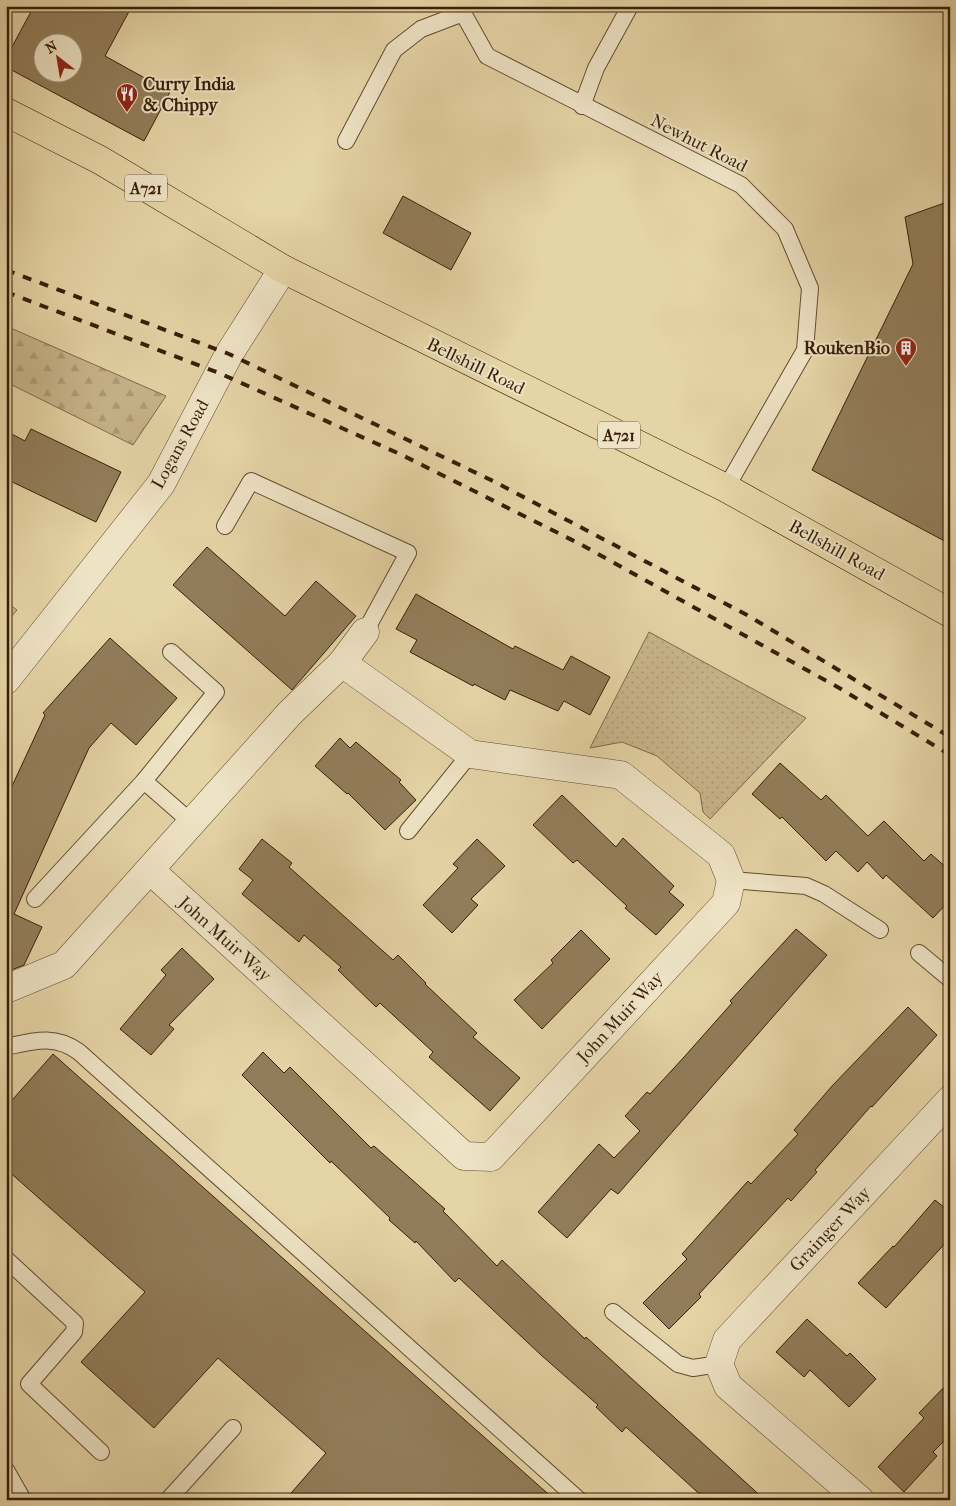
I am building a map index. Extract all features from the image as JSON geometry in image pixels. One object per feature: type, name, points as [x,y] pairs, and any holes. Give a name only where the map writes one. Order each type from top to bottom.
[{"type":"main road","name":"Bellshill Road","points":[[6,112],[100,160],[283,269],[726,488],[950,614]]},
{"type":"street","name":"Logans Road","points":[[6,680],[162,484],[229,354],[283,269]]},
{"type":"street","points":[[6,989],[64,965],[290,713],[342,663],[365,632]]},
{"type":"street","points":[[342,663],[470,754],[621,775],[721,855],[731,880]]},
{"type":"street","name":"John Muir Way","points":[[150,870],[464,1156],[492,1156],[726,902],[731,880]]},
{"type":"street","name":"Grainger Way","points":[[719,1364],[727,1340],[950,1100]]},
{"type":"street","points":[[719,1364],[728,1386],[860,1500]]},
{"type":"lane","points":[[582,106],[596,68],[630,6]]},
{"type":"lane","points":[[346,141],[394,50],[421,29],[462,10]]},
{"type":"lane","name":"Newhut Road","points":[[462,10],[487,56],[582,106],[741,185],[785,229],[810,288],[805,350],[726,488]]},
{"type":"lane","points":[[225,526],[251,481],[408,553],[365,632]]},
{"type":"lane","points":[[35,900],[144,781],[216,692],[171,652]]},
{"type":"lane","points":[[408,830],[470,754]]},
{"type":"lane","points":[[144,781],[192,823]]},
{"type":"lane","points":[[731,880],[806,886],[824,894],[880,930]]},
{"type":"lane","points":[[919,953],[950,979]]},
{"type":"lane","points":[[6,1047],[55,1041],[65,1042],[79,1052],[579,1500]]},
{"type":"lane","points":[[6,1258],[75,1323],[74,1332],[29,1384],[101,1452]]},
{"type":"lane","points":[[613,1312],[678,1364],[693,1368],[719,1364]]},
{"type":"lane","points":[[168,1500],[233,1428]]},
{"type":"lane","points":[[6,1470],[23,1500]]},
{"type":"green space","points":[[6,326],[166,396],[133,445],[6,382]]},
{"type":"green space","points":[[6,602],[17,610],[6,623]]},
{"type":"green space","points":[[649,632],[806,718],[710,819],[703,812],[700,793],[657,756],[622,742],[590,748]]},
{"type":"building","points":[[34,6],[132,6],[105,56],[170,92],[144,141],[34,82],[82,82],[82,32],[32,32],[32,81],[6,67],[6,58]]},
{"type":"building","points":[[403,196],[471,233],[451,270],[383,233]]},
{"type":"building","name":"RoukenBio","points":[[950,201],[950,544],[812,470],[913,264],[905,217]]},
{"type":"building","points":[[31,429],[121,472],[96,522],[6,479],[6,431],[25,441]]},
{"type":"building","points":[[207,547],[285,616],[316,581],[356,616],[292,690],[173,585]]},
{"type":"building","points":[[416,594],[513,649],[515,646],[563,670],[571,656],[610,677],[590,715],[564,701],[558,711],[510,690],[505,700],[474,684],[473,686],[410,652],[417,640],[396,629]]},
{"type":"building","points":[[110,638],[177,698],[136,745],[111,723],[89,748],[14,914],[42,927],[24,965],[6,972],[6,799],[45,715],[43,713]]},
{"type":"building","points":[[340,738],[350,748],[356,742],[401,780],[399,782],[416,800],[385,830],[348,793],[315,766]]},
{"type":"building","points":[[780,763],[821,800],[826,795],[868,836],[884,821],[924,861],[931,854],[950,871],[950,900],[933,918],[886,875],[883,879],[867,862],[858,872],[836,851],[826,861],[782,817],[780,819],[752,794]]},
{"type":"building","points":[[562,795],[616,847],[623,838],[674,886],[669,892],[684,905],[656,935],[625,908],[627,906],[577,860],[573,863],[533,825]]},
{"type":"building","points":[[262,839],[292,863],[289,867],[393,960],[398,955],[425,984],[477,1033],[473,1037],[520,1078],[490,1111],[429,1057],[433,1052],[380,1003],[376,1007],[338,970],[341,967],[304,935],[299,942],[242,894],[253,880],[239,869]]},
{"type":"building","points":[[477,839],[505,866],[471,899],[478,905],[452,933],[423,905],[458,868],[453,864]]},
{"type":"building","points":[[796,929],[827,955],[618,1194],[611,1189],[567,1238],[538,1212],[599,1144],[614,1158],[640,1131],[625,1116],[647,1092],[650,1094],[685,1056],[732,1003],[730,1001]]},
{"type":"building","points":[[581,930],[610,959],[542,1029],[514,1000],[553,963],[551,960]]},
{"type":"building","points":[[182,948],[214,979],[169,1025],[174,1029],[151,1055],[120,1029],[166,975],[161,970]]},
{"type":"building","points":[[908,1007],[937,1035],[871,1106],[815,1170],[817,1172],[791,1201],[788,1198],[699,1294],[701,1297],[669,1329],[643,1303],[687,1259],[682,1254],[748,1181],[751,1184],[798,1134],[794,1130],[832,1086]]},
{"type":"building","points":[[263,1052],[284,1073],[290,1067],[371,1148],[374,1146],[445,1209],[443,1211],[497,1266],[502,1260],[585,1339],[586,1337],[765,1500],[706,1500],[626,1427],[622,1432],[596,1407],[598,1405],[541,1355],[459,1278],[455,1282],[416,1241],[415,1243],[389,1220],[390,1218],[331,1161],[330,1163],[242,1075]]},
{"type":"building","points":[[53,1054],[555,1500],[285,1500],[326,1453],[218,1358],[154,1428],[81,1362],[145,1292],[6,1169],[6,1107]]},
{"type":"building","points":[[935,1200],[950,1212],[950,1238],[886,1308],[858,1283],[894,1247]]},
{"type":"building","points":[[807,1319],[847,1356],[850,1353],[876,1379],[849,1407],[810,1370],[804,1377],[776,1352]]},
{"type":"building","points":[[950,1381],[950,1442],[946,1439],[933,1452],[937,1456],[904,1492],[878,1467],[924,1418],[919,1413]]},
{"type":"railway","points":[[6,270],[229,354],[495,482],[747,615],[950,737]]},
{"type":"railway","points":[[6,292],[219,373],[402,455],[580,544],[841,689],[950,755]]},
{"type":"place","name":"Curry India & Chippy","points":[[127,113]]},
{"type":"place","name":"RoukenBio","points":[[906,367]]}]
